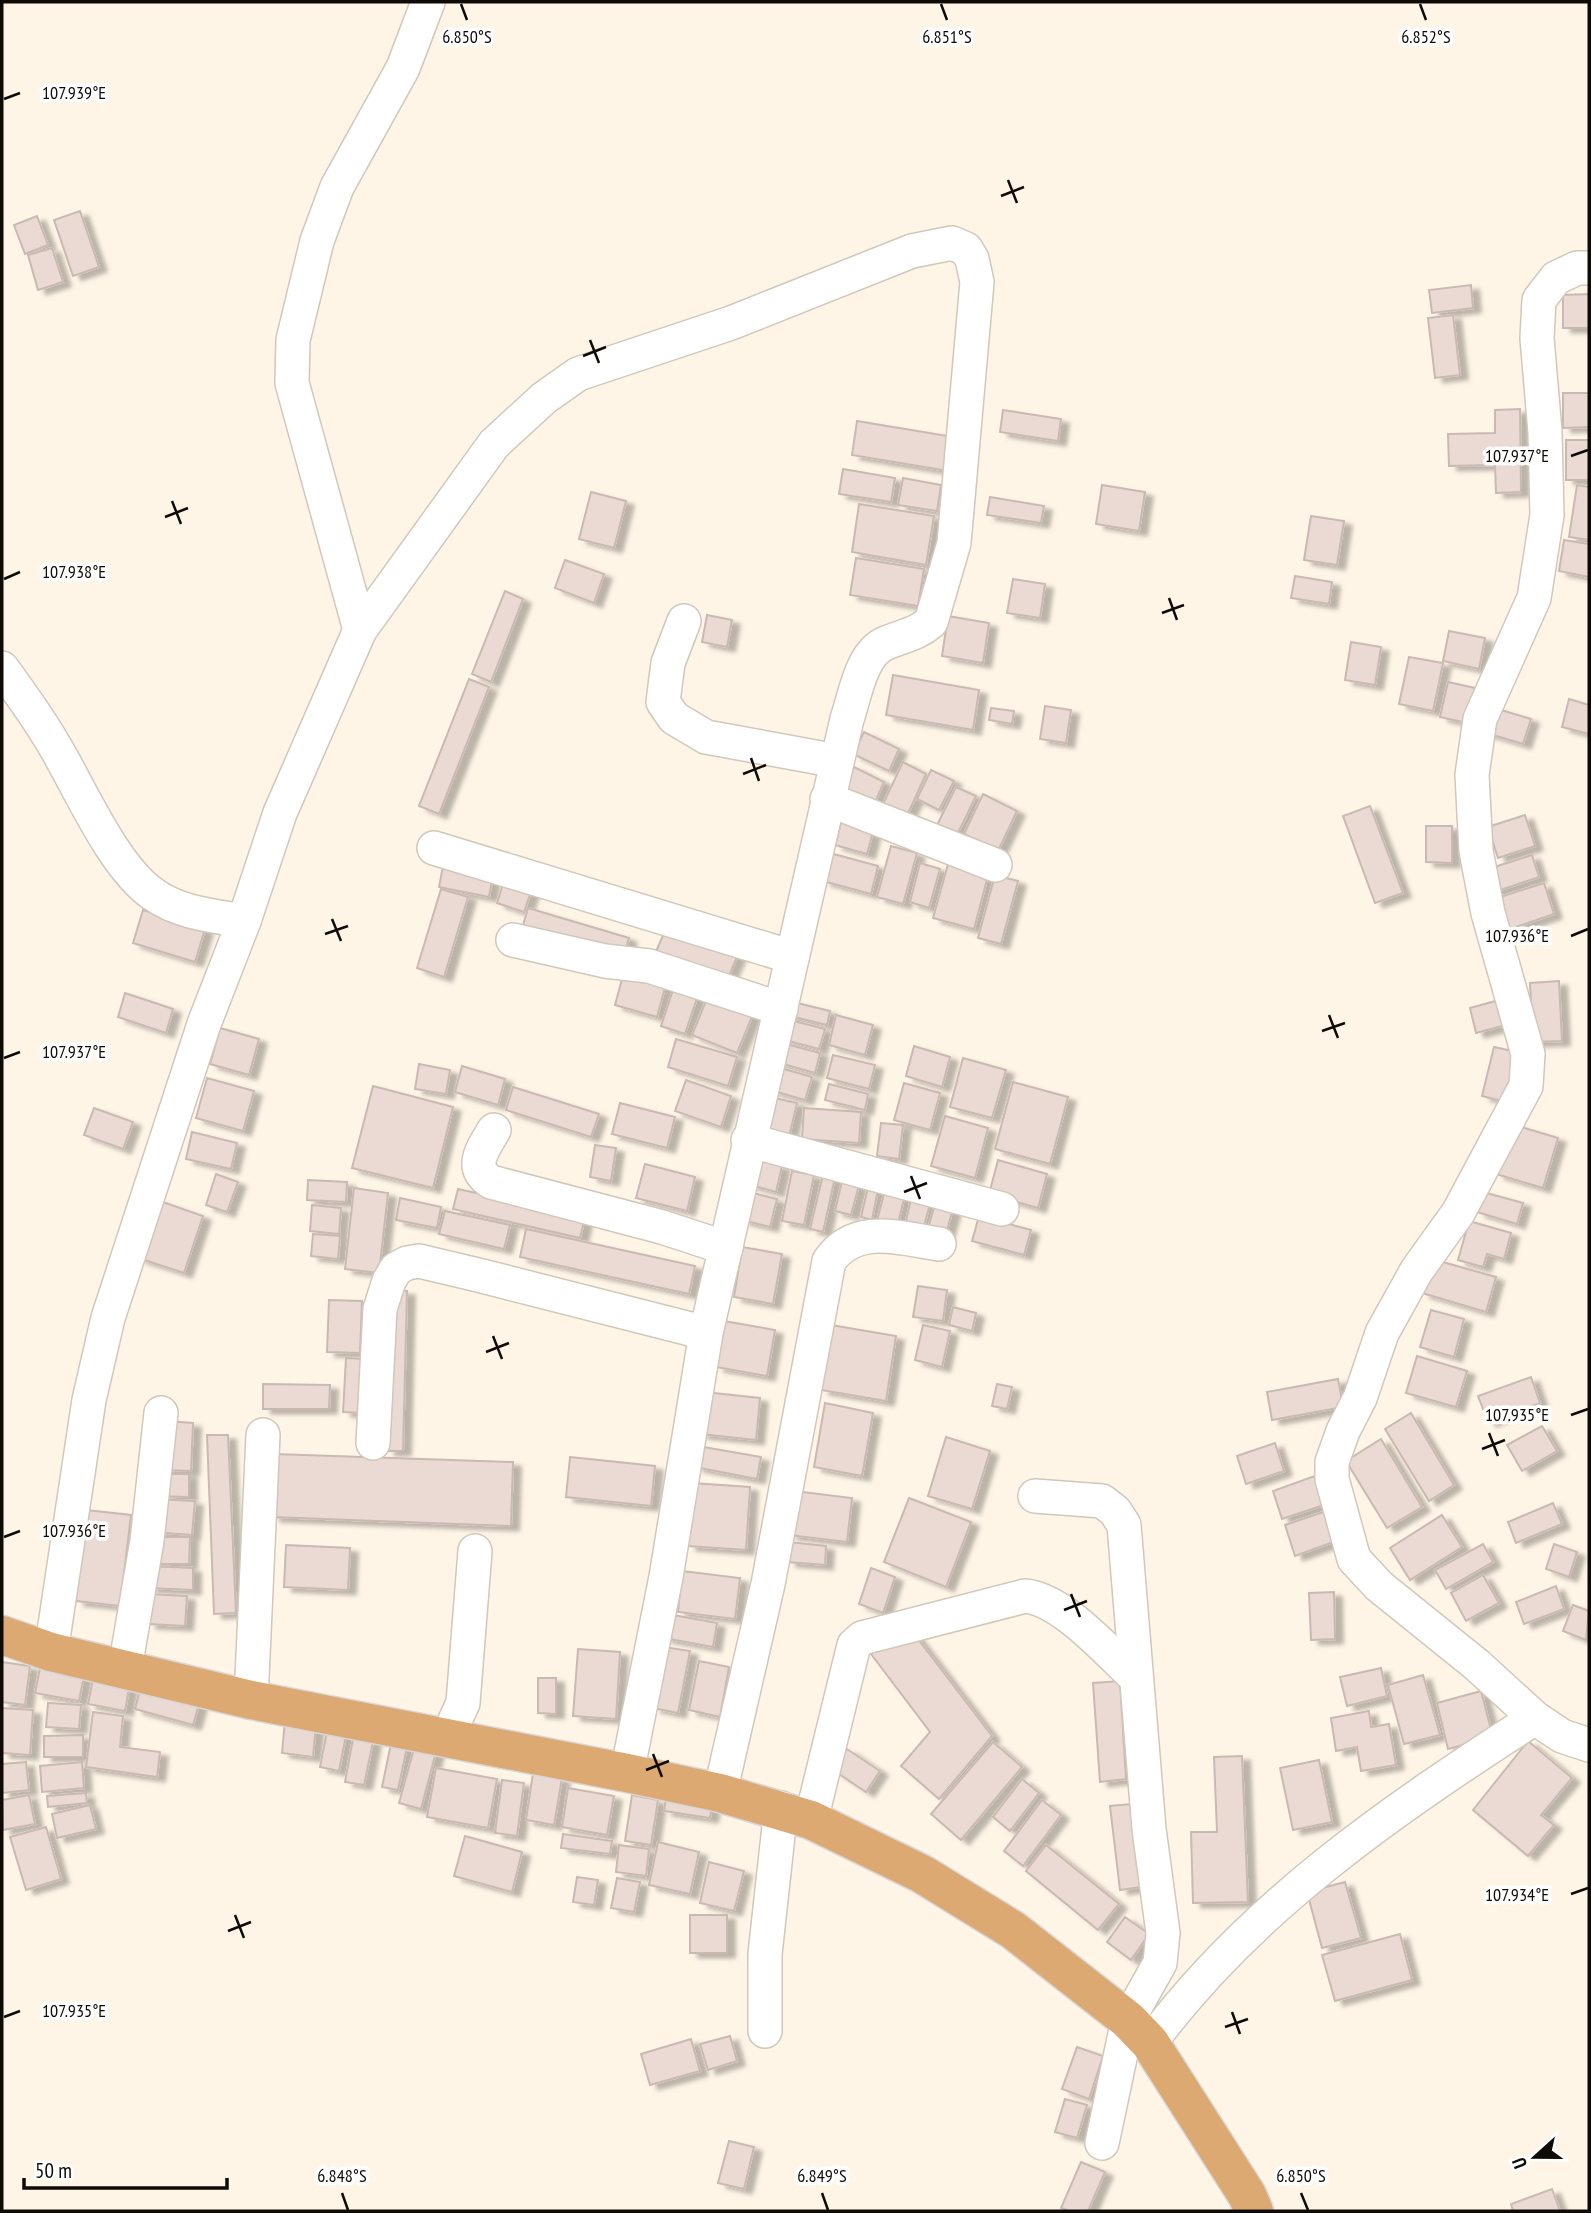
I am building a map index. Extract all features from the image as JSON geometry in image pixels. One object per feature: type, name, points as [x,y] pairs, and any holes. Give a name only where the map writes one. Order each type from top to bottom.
[{"type":"main road","points":[[2,1635],[51,1652],[251,1700],[448,1736],[627,1773],[720,1793],[796,1814],[922,1874],[1013,1930],[1139,2031],[1247,2195],[1254,2211]]},
{"type":"street","points":[[360,630],[292,383],[293,340],[317,241],[337,187],[403,68],[428,2]]},
{"type":"street","points":[[51,1652],[89,1400],[108,1318],[204,1024],[244,921],[280,813],[360,630],[494,444],[544,398],[578,374],[731,323],[912,251],[952,243],[966,249],[972,260],[977,282],[954,543],[931,622],[921,630],[884,643],[872,654],[860,679],[837,761],[705,1333],[666,1577],[627,1773]]},
{"type":"street","points":[[1589,268],[1577,268],[1556,278],[1539,300],[1537,338],[1545,432],[1547,515],[1534,598],[1480,719],[1472,775],[1476,851],[1488,913],[1528,1054],[1525,1086],[1458,1213],[1416,1270],[1382,1333],[1332,1462],[1336,1498],[1354,1559],[1379,1586],[1477,1665],[1535,1718],[1562,1736],[1589,1745]]},
{"type":"street","points":[[684,621],[667,663],[663,702],[674,718],[706,737],[837,761]]},
{"type":"street","points":[[2,668],[59,754],[89,810],[129,871],[152,894],[174,905],[197,913],[244,921]]},
{"type":"street","points":[[827,799],[995,865]]},
{"type":"street","points":[[433,848],[793,957]]},
{"type":"street","points":[[513,940],[605,961],[649,966],[781,1009]]},
{"type":"street","points":[[494,1130],[477,1163],[479,1171],[491,1182],[662,1227],[726,1248]]},
{"type":"street","points":[[748,1140],[1002,1209]]},
{"type":"street","points":[[720,1793],[768,1584],[829,1261],[836,1250],[852,1239],[869,1234],[939,1244]]},
{"type":"street","points":[[373,1443],[380,1310],[389,1281],[396,1269],[407,1263],[419,1261],[705,1333]]},
{"type":"street","points":[[125,1668],[147,1541],[161,1413]]},
{"type":"street","points":[[251,1700],[263,1436]]},
{"type":"street","points":[[1035,1496],[1102,1501],[1115,1511],[1124,1525],[1149,1829],[1163,1933],[1160,1963],[1102,2143]]},
{"type":"street","points":[[448,1736],[463,1703],[475,1551]]},
{"type":"street","points":[[765,2031],[765,1954],[796,1814],[854,1645],[862,1638],[1025,1596],[1039,1597],[1092,1637],[1136,1678]]},
{"type":"street","points":[[1139,2031],[1179,2004],[1238,1941],[1314,1873],[1453,1771],[1535,1718]]},
{"type":"building","points":[[80,211],[99,267],[73,276],[54,220]]},
{"type":"building","points":[[37,216],[48,245],[25,254],[14,225]]},
{"type":"building","points":[[52,248],[63,282],[38,290],[28,255]]},
{"type":"building","points":[[1471,285],[1473,308],[1432,313],[1429,290]]},
{"type":"building","points":[[1589,294],[1589,328],[1563,328],[1563,295]]},
{"type":"building","points":[[1453,315],[1460,375],[1435,378],[1428,318]]},
{"type":"building","points":[[1563,393],[1589,393],[1589,427],[1563,428]]},
{"type":"building","points":[[1520,409],[1521,492],[1496,493],[1495,465],[1449,466],[1448,434],[1495,433],[1495,410]]},
{"type":"building","points":[[1003,410],[1061,419],[1058,441],[1000,432]]},
{"type":"building","points":[[857,421],[960,438],[954,472],[852,455]]},
{"type":"building","points":[[1566,440],[1589,440],[1589,480],[1566,480]]},
{"type":"building","points":[[843,469],[895,478],[891,502],[839,494]]},
{"type":"building","points":[[903,478],[941,485],[937,511],[898,505]]},
{"type":"building","points":[[1102,485],[1145,492],[1139,531],[1096,524]]},
{"type":"building","points":[[1577,485],[1589,487],[1589,540],[1569,537]]},
{"type":"building","points":[[591,492],[626,501],[614,548],[579,539]]},
{"type":"building","points":[[990,497],[1044,506],[1041,523],[987,515]]},
{"type":"building","points":[[859,504],[934,516],[926,565],[852,552]]},
{"type":"building","points":[[1311,516],[1344,521],[1337,565],[1304,560]]},
{"type":"building","points":[[1564,540],[1589,544],[1589,577],[1559,571]]},
{"type":"building","points":[[856,558],[924,569],[918,606],[850,595]]},
{"type":"building","points":[[565,560],[604,574],[594,603],[555,588]]},
{"type":"building","points":[[1295,576],[1332,582],[1329,604],[1291,598]]},
{"type":"building","points":[[1013,579],[1045,584],[1040,618],[1007,613]]},
{"type":"building","points":[[505,591],[523,599],[491,682],[472,674]]},
{"type":"building","points":[[707,615],[732,620],[727,647],[702,642]]},
{"type":"building","points":[[948,616],[989,623],[983,663],[942,656]]},
{"type":"building","points":[[1449,631],[1485,638],[1479,669],[1443,661]]},
{"type":"building","points":[[1351,642],[1381,647],[1375,685],[1345,680]]},
{"type":"building","points":[[1409,657],[1443,663],[1433,711],[1399,704]]},
{"type":"building","points":[[893,675],[979,690],[973,730],[886,715]]},
{"type":"building","points":[[469,679],[489,687],[439,814],[419,806]]},
{"type":"building","points":[[1448,682],[1475,688],[1467,723],[1440,717]]},
{"type":"building","points":[[1569,699],[1589,705],[1589,734],[1562,727]]},
{"type":"building","points":[[1045,706],[1071,710],[1066,743],[1040,739]]},
{"type":"building","points":[[1491,707],[1531,719],[1523,744],[1483,732]]},
{"type":"building","points":[[991,708],[1014,711],[1012,724],[989,720]]},
{"type":"building","points":[[864,732],[899,749],[889,771],[853,754]]},
{"type":"building","points":[[903,762],[926,774],[906,818],[882,806]]},
{"type":"building","points":[[852,766],[884,782],[872,809],[839,793]]},
{"type":"building","points":[[931,770],[954,781],[939,810],[917,799]]},
{"type":"building","points":[[956,787],[976,796],[957,835],[937,825]]},
{"type":"building","points":[[983,794],[1017,811],[998,851],[964,834]]},
{"type":"building","points":[[1370,806],[1403,893],[1375,903],[1343,816]]},
{"type":"building","points":[[843,815],[875,824],[867,854],[835,845]]},
{"type":"building","points":[[1525,815],[1535,846],[1498,858],[1488,827]]},
{"type":"building","points":[[1426,826],[1452,826],[1452,863],[1426,862]]},
{"type":"building","points":[[891,846],[917,853],[903,904],[877,897]]},
{"type":"building","points":[[830,853],[878,866],[871,894],[823,881]]},
{"type":"building","points":[[1532,855],[1539,877],[1492,893],[1485,870]]},
{"type":"building","points":[[950,857],[990,868],[974,929],[933,918]]},
{"type":"building","points":[[444,861],[494,871],[489,897],[439,887]]},
{"type":"building","points":[[920,863],[940,869],[929,908],[910,902]]},
{"type":"building","points":[[995,875],[1018,881],[1001,944],[978,938]]},
{"type":"building","points":[[505,878],[532,889],[524,912],[497,903]]},
{"type":"building","points":[[1544,883],[1554,914],[1504,931],[1494,899]]},
{"type":"building","points":[[441,889],[468,897],[444,977],[417,968]]},
{"type":"building","points":[[528,908],[629,938],[623,958],[522,929]]},
{"type":"building","points":[[143,910],[205,929],[195,962],[133,943]]},
{"type":"building","points":[[668,924],[738,955],[724,987],[654,956]]},
{"type":"building","points":[[625,968],[667,980],[657,1017],[615,1005]]},
{"type":"building","points":[[1559,981],[1562,1041],[1533,1042],[1530,983]]},
{"type":"building","points":[[675,984],[699,992],[685,1034],[661,1026]]},
{"type":"building","points":[[711,989],[756,1007],[737,1053],[692,1035]]},
{"type":"building","points":[[125,993],[173,1009],[166,1033],[118,1017]]},
{"type":"building","points":[[1499,1000],[1506,1025],[1476,1033],[1470,1008]]},
{"type":"building","points":[[789,1001],[830,1011],[827,1025],[786,1015]]},
{"type":"building","points":[[836,1015],[873,1025],[865,1055],[829,1045]]},
{"type":"building","points":[[786,1019],[825,1029],[819,1049],[781,1039]]},
{"type":"building","points":[[220,1028],[259,1039],[249,1075],[210,1064]]},
{"type":"building","points":[[676,1039],[737,1057],[728,1086],[668,1067]]},
{"type":"building","points":[[782,1043],[820,1053],[815,1073],[776,1062]]},
{"type":"building","points":[[914,1046],[950,1057],[942,1087],[906,1076]]},
{"type":"building","points":[[1494,1047],[1522,1053],[1510,1103],[1482,1096]]},
{"type":"building","points":[[833,1055],[875,1065],[869,1089],[827,1078]]},
{"type":"building","points":[[963,1058],[1006,1070],[992,1118],[950,1107]]},
{"type":"building","points":[[419,1064],[450,1070],[446,1094],[415,1089]]},
{"type":"building","points":[[462,1066],[505,1079],[498,1105],[455,1092]]},
{"type":"building","points":[[777,1067],[812,1077],[805,1100],[770,1090]]},
{"type":"building","points":[[207,1078],[254,1091],[243,1131],[196,1118]]},
{"type":"building","points":[[686,1080],[731,1096],[721,1127],[675,1111]]},
{"type":"building","points":[[1013,1082],[1068,1097],[1050,1164],[995,1149]]},
{"type":"building","points":[[904,1083],[940,1093],[930,1130],[894,1120]]},
{"type":"building","points":[[829,1084],[868,1094],[865,1110],[825,1100]]},
{"type":"building","points":[[373,1086],[453,1107],[433,1188],[352,1168]]},
{"type":"building","points":[[513,1087],[599,1114],[591,1137],[506,1110]]},
{"type":"building","points":[[770,1097],[797,1103],[789,1137],[762,1130]]},
{"type":"building","points":[[620,1103],[675,1117],[667,1148],[612,1134]]},
{"type":"building","points":[[94,1108],[133,1122],[123,1149],[84,1135]]},
{"type":"building","points":[[804,1108],[861,1112],[859,1143],[802,1139]]},
{"type":"building","points":[[945,1116],[988,1128],[975,1178],[931,1166]]},
{"type":"building","points":[[881,1123],[903,1125],[899,1159],[877,1156]]},
{"type":"building","points":[[1511,1124],[1558,1138],[1543,1188],[1496,1174]]},
{"type":"building","points":[[192,1132],[237,1143],[231,1169],[186,1159]]},
{"type":"building","points":[[595,1145],[616,1148],[611,1181],[590,1177]]},
{"type":"building","points":[[754,1159],[782,1166],[776,1192],[748,1184]]},
{"type":"building","points":[[998,1160],[1047,1174],[1038,1208],[989,1194]]},
{"type":"building","points":[[645,1164],[695,1177],[687,1211],[636,1198]]},
{"type":"building","points":[[792,1171],[814,1175],[804,1225],[782,1221]]},
{"type":"building","points":[[216,1174],[238,1182],[227,1212],[206,1205]]},
{"type":"building","points":[[823,1175],[835,1177],[823,1232],[810,1229]]},
{"type":"building","points":[[308,1180],[347,1182],[346,1202],[307,1200]]},
{"type":"building","points":[[842,1181],[859,1185],[851,1215],[835,1211]]},
{"type":"building","points":[[868,1187],[878,1189],[872,1220],[861,1217]]},
{"type":"building","points":[[354,1188],[388,1193],[379,1273],[345,1269]]},
{"type":"building","points":[[458,1189],[585,1217],[580,1238],[453,1209]]},
{"type":"building","points":[[885,1190],[905,1195],[897,1227],[877,1221]]},
{"type":"building","points":[[749,1192],[777,1199],[770,1227],[742,1220]]},
{"type":"building","points":[[1483,1192],[1523,1203],[1517,1224],[1477,1212]]},
{"type":"building","points":[[912,1195],[931,1200],[923,1230],[905,1225]]},
{"type":"building","points":[[400,1198],[441,1207],[437,1228],[396,1220]]},
{"type":"building","points":[[157,1200],[203,1216],[184,1273],[138,1258]]},
{"type":"building","points":[[935,1204],[953,1209],[945,1237],[927,1232]]},
{"type":"building","points":[[312,1205],[341,1208],[339,1234],[310,1231]]},
{"type":"building","points":[[445,1211],[510,1225],[504,1249],[439,1234]]},
{"type":"building","points":[[979,1216],[1031,1230],[1024,1255],[972,1241]]},
{"type":"building","points":[[1469,1221],[1511,1233],[1504,1259],[1487,1254],[1483,1267],[1458,1260]]},
{"type":"building","points":[[526,1229],[695,1266],[689,1294],[520,1257]]},
{"type":"building","points":[[313,1234],[340,1236],[338,1259],[311,1256]]},
{"type":"building","points":[[742,1247],[782,1254],[773,1304],[734,1297]]},
{"type":"building","points":[[1432,1259],[1496,1277],[1486,1312],[1422,1293]]},
{"type":"building","points":[[918,1286],[947,1290],[943,1321],[913,1317]]},
{"type":"building","points":[[390,1290],[407,1291],[403,1451],[387,1451]]},
{"type":"building","points":[[329,1300],[362,1301],[360,1353],[327,1352]]},
{"type":"building","points":[[953,1307],[976,1313],[972,1331],[949,1325]]},
{"type":"building","points":[[1431,1310],[1464,1319],[1454,1357],[1420,1347]]},
{"type":"building","points":[[724,1321],[775,1330],[767,1376],[716,1367]]},
{"type":"building","points":[[831,1325],[896,1336],[886,1401],[821,1390]]},
{"type":"building","points":[[923,1325],[950,1331],[942,1367],[915,1360]]},
{"type":"building","points":[[1417,1356],[1467,1371],[1456,1407],[1406,1393]]},
{"type":"building","points":[[346,1358],[365,1359],[362,1413],[343,1412]]},
{"type":"building","points":[[1531,1377],[1540,1403],[1488,1422],[1478,1396]]},
{"type":"building","points":[[1338,1379],[1343,1407],[1272,1420],[1267,1392]]},
{"type":"building","points":[[263,1384],[330,1385],[329,1409],[263,1409]]},
{"type":"building","points":[[997,1384],[1012,1387],[1007,1409],[992,1406]]},
{"type":"building","points":[[704,1392],[760,1398],[756,1440],[700,1434]]},
{"type":"building","points":[[825,1403],[873,1413],[862,1476],[814,1467]]},
{"type":"building","points":[[1411,1413],[1454,1485],[1429,1501],[1385,1429]]},
{"type":"building","points":[[166,1421],[193,1423],[191,1471],[164,1470]]},
{"type":"building","points":[[1542,1426],[1557,1451],[1522,1471],[1507,1445]]},
{"type":"building","points":[[207,1435],[228,1435],[236,1613],[214,1614]]},
{"type":"building","points":[[946,1437],[990,1451],[972,1509],[928,1496]]},
{"type":"building","points":[[1381,1439],[1422,1507],[1387,1528],[1346,1461]]},
{"type":"building","points":[[1275,1443],[1284,1471],[1246,1484],[1237,1456]]},
{"type":"building","points":[[698,1446],[761,1457],[757,1479],[695,1467]]},
{"type":"building","points":[[274,1454],[513,1462],[511,1526],[272,1517]]},
{"type":"building","points":[[570,1457],[655,1466],[651,1506],[566,1497]]},
{"type":"building","points":[[1323,1473],[1333,1502],[1282,1519],[1273,1491]]},
{"type":"building","points":[[157,1474],[189,1474],[189,1497],[157,1496]]},
{"type":"building","points":[[692,1483],[750,1487],[746,1550],[688,1546]]},
{"type":"building","points":[[794,1491],[852,1498],[847,1542],[789,1535]]},
{"type":"building","points":[[909,1498],[971,1522],[946,1587],[884,1562]]},
{"type":"building","points":[[155,1499],[195,1501],[192,1535],[152,1532]]},
{"type":"building","points":[[1553,1503],[1562,1524],[1516,1543],[1508,1522]]},
{"type":"building","points":[[86,1510],[131,1515],[120,1606],[76,1601]]},
{"type":"building","points":[[1326,1511],[1336,1541],[1295,1556],[1285,1525]]},
{"type":"building","points":[[1442,1515],[1462,1547],[1410,1580],[1390,1548]]},
{"type":"building","points":[[152,1537],[190,1537],[189,1564],[152,1564]]},
{"type":"building","points":[[789,1542],[826,1546],[825,1565],[788,1562]]},
{"type":"building","points":[[1483,1544],[1493,1562],[1446,1589],[1435,1570]]},
{"type":"building","points":[[1554,1544],[1577,1552],[1569,1577],[1546,1569]]},
{"type":"building","points":[[286,1545],[350,1548],[348,1590],[284,1587]]},
{"type":"building","points":[[149,1566],[193,1568],[193,1590],[149,1588]]},
{"type":"building","points":[[871,1568],[895,1577],[883,1613],[859,1604]]},
{"type":"building","points":[[682,1571],[740,1578],[735,1619],[678,1612]]},
{"type":"building","points":[[1483,1575],[1499,1603],[1466,1621],[1451,1593]]},
{"type":"building","points":[[1556,1586],[1564,1609],[1524,1624],[1516,1602]]},
{"type":"building","points":[[1334,1592],[1335,1639],[1311,1640],[1309,1593]]},
{"type":"building","points":[[149,1594],[187,1596],[185,1626],[148,1624]]},
{"type":"building","points":[[1573,1605],[1589,1611],[1586,1640],[1563,1631]]},
{"type":"building","points":[[668,1614],[717,1623],[713,1647],[664,1638]]},
{"type":"building","points":[[908,1626],[992,1736],[939,1799],[901,1766],[930,1732],[871,1654]]},
{"type":"building","points":[[664,1647],[690,1651],[678,1713],[653,1708]]},
{"type":"building","points":[[578,1649],[620,1652],[616,1719],[573,1716]]},
{"type":"building","points":[[699,1661],[729,1667],[720,1717],[689,1710]]},
{"type":"building","points":[[2,1662],[30,1666],[25,1705],[2,1702]]},
{"type":"building","points":[[41,1663],[85,1671],[79,1701],[35,1693]]},
{"type":"building","points":[[1381,1668],[1387,1696],[1347,1706],[1340,1677]]},
{"type":"building","points":[[95,1669],[131,1677],[125,1711],[88,1704]]},
{"type":"building","points":[[1423,1675],[1440,1735],[1404,1744],[1388,1685]]},
{"type":"building","points":[[143,1678],[202,1694],[193,1725],[135,1709]]},
{"type":"building","points":[[538,1678],[556,1678],[556,1714],[538,1713]]},
{"type":"building","points":[[1120,1681],[1126,1779],[1100,1782],[1093,1683]]},
{"type":"building","points":[[1481,1691],[1493,1737],[1448,1749],[1437,1703]]},
{"type":"building","points":[[48,1703],[81,1705],[79,1729],[46,1727]]},
{"type":"building","points":[[2,1708],[33,1710],[30,1755],[2,1753]]},
{"type":"building","points":[[1369,1711],[1371,1727],[1389,1724],[1396,1765],[1361,1771],[1357,1747],[1336,1751],[1331,1718]]},
{"type":"building","points":[[93,1712],[123,1716],[120,1747],[160,1752],[157,1777],[86,1767]]},
{"type":"building","points":[[285,1720],[316,1724],[313,1757],[282,1753]]},
{"type":"building","points":[[328,1726],[347,1730],[339,1771],[320,1767]]},
{"type":"building","points":[[354,1733],[374,1737],[364,1785],[345,1782]]},
{"type":"building","points":[[393,1734],[409,1737],[398,1790],[382,1787]]},
{"type":"building","points":[[83,1735],[83,1757],[44,1757],[44,1736]]},
{"type":"building","points":[[417,1738],[438,1744],[421,1809],[399,1803]]},
{"type":"building","points":[[1528,1741],[1572,1778],[1541,1815],[1554,1825],[1528,1856],[1473,1810]]},
{"type":"building","points":[[993,1742],[1022,1767],[961,1840],[931,1814]]},
{"type":"building","points":[[847,1749],[880,1771],[866,1792],[833,1770]]},
{"type":"building","points":[[1242,1756],[1248,1902],[1193,1903],[1191,1832],[1217,1832],[1214,1757]]},
{"type":"building","points":[[1319,1760],[1332,1822],[1293,1830],[1280,1768]]},
{"type":"building","points":[[26,1762],[29,1790],[2,1793],[2,1764]]},
{"type":"building","points":[[82,1762],[84,1788],[42,1792],[40,1766]]},
{"type":"building","points":[[436,1768],[497,1779],[488,1828],[427,1817]]},
{"type":"building","points":[[533,1773],[562,1778],[554,1825],[526,1820]]},
{"type":"building","points":[[1022,1779],[1039,1793],[1010,1831],[993,1817]]},
{"type":"building","points":[[502,1780],[524,1783],[517,1836],[495,1833]]},
{"type":"building","points":[[568,1788],[614,1796],[607,1835],[562,1827]]},
{"type":"building","points":[[667,1792],[713,1800],[710,1818],[664,1811]]},
{"type":"building","points":[[86,1793],[87,1803],[48,1807],[47,1796]]},
{"type":"building","points":[[29,1795],[35,1824],[3,1830],[2,1800]]},
{"type":"building","points":[[632,1795],[658,1800],[651,1845],[625,1841]]},
{"type":"building","points":[[1042,1800],[1061,1815],[1023,1866],[1004,1851]]},
{"type":"building","points":[[1131,1804],[1141,1887],[1120,1890],[1110,1806]]},
{"type":"building","points":[[90,1805],[96,1829],[57,1838],[52,1814]]},
{"type":"building","points":[[46,1827],[61,1879],[26,1890],[10,1837]]},
{"type":"building","points":[[563,1834],[612,1841],[610,1854],[561,1848]]},
{"type":"building","points":[[465,1836],[522,1852],[512,1892],[454,1876]]},
{"type":"building","points":[[658,1842],[699,1852],[690,1894],[649,1885]]},
{"type":"building","points":[[619,1845],[649,1849],[646,1876],[616,1872]]},
{"type":"building","points":[[1046,1845],[1119,1904],[1098,1930],[1026,1871]]},
{"type":"building","points":[[709,1862],[744,1871],[734,1911],[700,1903]]},
{"type":"building","points":[[577,1877],[598,1880],[594,1905],[573,1902]]},
{"type":"building","points":[[617,1878],[640,1882],[634,1912],[611,1908]]},
{"type":"building","points":[[1345,1882],[1361,1938],[1322,1948],[1307,1892]]},
{"type":"building","points":[[690,1915],[727,1915],[727,1953],[690,1953]]},
{"type":"building","points":[[1125,1917],[1149,1934],[1131,1960],[1107,1942]]},
{"type":"building","points":[[1400,1934],[1412,1980],[1335,2001],[1322,1955]]},
{"type":"building","points":[[730,2036],[737,2061],[708,2070],[700,2044]]},
{"type":"building","points":[[691,2039],[700,2071],[650,2085],[641,2054]]},
{"type":"building","points":[[1077,2047],[1103,2056],[1089,2099],[1062,2089]]},
{"type":"building","points":[[1065,2099],[1087,2105],[1077,2138],[1055,2132]]},
{"type":"building","points":[[729,2141],[754,2147],[744,2189],[718,2183]]},
{"type":"building","points":[[1081,2162],[1105,2172],[1088,2211],[1069,2211],[1061,2208]]},
{"type":"building","points":[[1552,2189],[1560,2211],[1513,2211],[1511,2204]]}]
